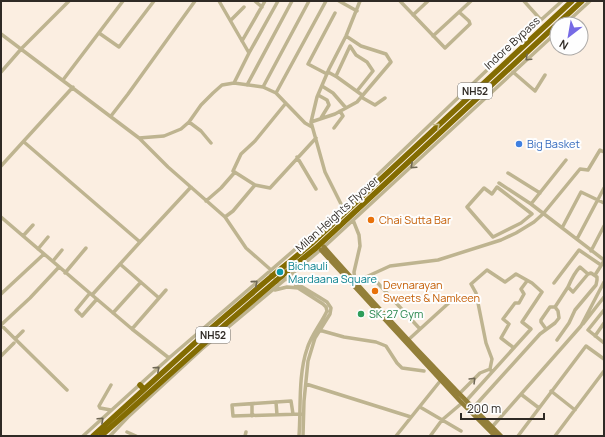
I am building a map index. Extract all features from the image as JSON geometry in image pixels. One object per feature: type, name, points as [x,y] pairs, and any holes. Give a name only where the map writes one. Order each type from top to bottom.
[{"type":"highway","name":"Indore Bypass","points":[[378,182],[572,1]]},
{"type":"highway","name":"Indore Bypass","points":[[392,177],[582,1]]},
{"type":"highway","name":"Milan Heights Flyover","points":[[142,387],[180,357],[272,276],[354,208],[382,190],[392,177]]},
{"type":"highway","points":[[370,182],[378,182]]},
{"type":"highway","name":"Milan Heights Flyover","points":[[101,436],[115,423],[131,412],[152,390],[227,323],[316,248],[378,182]]},
{"type":"highway","name":"NH52","points":[[93,436],[142,387]]},
{"type":"main road","points":[[322,248],[495,436]]},
{"type":"main road","points":[[442,379],[459,394],[464,402],[473,408],[476,415],[501,436]]},
{"type":"street","points":[[1,72],[22,48],[69,1]]},
{"type":"street","points":[[63,80],[123,1]]},
{"type":"street","points":[[99,33],[119,47],[154,1]]},
{"type":"street","points":[[111,116],[195,1]]},
{"type":"street","points":[[219,1],[249,53]]},
{"type":"street","points":[[255,1],[262,7]]},
{"type":"street","points":[[242,41],[265,1]]},
{"type":"street","points":[[234,83],[278,1]]},
{"type":"street","points":[[247,85],[292,1]]},
{"type":"street","points":[[263,87],[309,1]]},
{"type":"street","points":[[276,92],[326,1]]},
{"type":"street","points":[[339,1],[357,12]]},
{"type":"street","points":[[343,208],[325,172],[311,122],[318,95],[357,12],[360,1]]},
{"type":"street","points":[[400,1],[445,48],[469,26],[469,21],[459,12]]},
{"type":"street","points":[[413,15],[428,1]]},
{"type":"street","points":[[433,36],[470,1]]},
{"type":"street","points":[[524,1],[541,20]]},
{"type":"street","points":[[83,436],[111,410],[142,387],[169,358],[343,208],[562,1]]},
{"type":"street","points":[[574,16],[590,1]]},
{"type":"street","points":[[231,20],[244,7]]},
{"type":"street","points":[[335,13],[308,64],[336,76],[375,105],[385,98]]},
{"type":"street","points":[[1,34],[22,48],[139,138],[225,217],[246,248],[282,278],[287,279]]},
{"type":"street","points":[[311,122],[340,111],[357,102],[391,62],[386,54],[361,46],[346,36]]},
{"type":"street","points":[[110,436],[131,412],[202,349],[322,248],[353,220],[382,190],[549,39]]},
{"type":"street","points":[[343,42],[350,46],[356,55],[367,62],[373,71],[357,91]]},
{"type":"street","points":[[336,76],[350,46]]},
{"type":"street","points":[[513,72],[535,91],[545,75]]},
{"type":"street","points":[[139,138],[164,136],[181,129],[189,122],[201,105],[222,85],[234,83],[263,87],[276,92],[305,123],[312,127]]},
{"type":"street","points":[[322,86],[333,93],[346,108]]},
{"type":"street","points":[[1,166],[73,87]]},
{"type":"street","points":[[318,95],[327,100],[328,105],[321,118]]},
{"type":"street","points":[[206,201],[221,188],[235,172],[233,170],[241,154],[255,141],[286,102]]},
{"type":"street","points":[[334,128],[343,116],[340,111]]},
{"type":"street","points":[[189,122],[202,131],[211,143]]},
{"type":"street","points":[[235,172],[255,185],[270,188],[316,138]]},
{"type":"street","points":[[24,142],[140,242]]},
{"type":"street","points":[[353,220],[360,235],[360,246],[354,272],[354,282],[390,266],[438,260],[509,236],[543,214],[580,169],[588,170],[600,150],[604,152]]},
{"type":"street","points":[[297,157],[316,189]]},
{"type":"street","points":[[531,204],[566,160]]},
{"type":"street","points":[[508,173],[540,194]]},
{"type":"street","points":[[499,183],[531,204],[604,261],[594,275]]},
{"type":"street","points":[[225,217],[236,208],[255,185]]},
{"type":"street","points":[[97,299],[81,315],[76,310],[191,187]]},
{"type":"street","points":[[498,187],[532,212],[532,214],[519,225],[507,231],[494,237],[491,236],[468,209],[468,206],[484,188],[492,194],[498,187]]},
{"type":"street","points":[[577,239],[604,188]]},
{"type":"street","points":[[562,228],[581,192],[604,203]]},
{"type":"street","points":[[1,217],[132,329],[169,358]]},
{"type":"street","points":[[23,236],[33,225]]},
{"type":"street","points":[[519,225],[522,229]]},
{"type":"street","points":[[591,251],[604,226]]},
{"type":"street","points":[[507,231],[506,234],[509,236]]},
{"type":"street","points":[[38,249],[48,237]]},
{"type":"street","points":[[66,273],[86,248]]},
{"type":"street","points":[[53,261],[62,250]]},
{"type":"street","points":[[554,283],[579,250],[601,265]]},
{"type":"street","points":[[1,294],[44,254]]},
{"type":"street","points":[[120,264],[160,298]]},
{"type":"street","points":[[266,264],[275,266],[286,276],[287,279],[323,304],[327,311],[315,331],[307,350],[303,366],[303,436]]},
{"type":"street","points":[[59,267],[30,298],[1,325],[67,390]]},
{"type":"street","points":[[546,329],[541,320],[550,307],[554,307],[568,287],[576,270],[580,268],[588,274],[591,273],[594,275],[597,280],[596,285],[575,310],[569,323],[557,340]]},
{"type":"street","points":[[437,436],[432,433],[442,420],[464,402],[491,370],[531,329],[522,322],[542,292],[528,280],[516,274],[505,282],[487,270],[472,284],[476,293],[486,343],[492,359],[491,370]]},
{"type":"street","points":[[568,287],[573,292],[588,274]]},
{"type":"street","points":[[366,277],[375,280],[420,329]]},
{"type":"street","points":[[514,348],[502,338],[502,335],[509,324],[503,320],[515,303],[519,302],[524,295],[521,290],[528,280]]},
{"type":"street","points":[[113,313],[141,282]]},
{"type":"street","points":[[582,326],[603,284]]},
{"type":"street","points":[[272,290],[299,285],[327,302],[331,308],[330,314],[319,330],[311,348],[306,384],[303,389]]},
{"type":"street","points":[[132,329],[166,290]]},
{"type":"street","points":[[492,428],[582,326],[604,297]]},
{"type":"street","points":[[407,341],[452,300]]},
{"type":"street","points":[[473,408],[546,329],[555,323],[559,318],[558,310],[554,307]]},
{"type":"street","points":[[588,330],[604,310]]},
{"type":"street","points":[[595,336],[604,323]]},
{"type":"street","points":[[582,326],[604,343]]},
{"type":"street","points":[[319,330],[344,337],[376,342],[386,346],[402,368],[424,371]]},
{"type":"street","points":[[15,339],[23,331]]},
{"type":"street","points":[[1,356],[14,343]]},
{"type":"street","points":[[518,436],[586,346],[604,359]]},
{"type":"street","points":[[459,394],[480,373],[491,370]]},
{"type":"street","points":[[555,436],[604,371]]},
{"type":"street","points":[[396,436],[442,379]]},
{"type":"street","points":[[306,384],[411,417]]},
{"type":"street","points":[[111,385],[99,406],[100,408],[111,410]]},
{"type":"street","points":[[551,391],[574,410]]},
{"type":"street","points":[[522,395],[540,408]]},
{"type":"street","points":[[293,414],[292,401],[232,405],[233,416],[302,414]]},
{"type":"street","points":[[276,402],[277,415]]},
{"type":"street","points":[[252,404],[252,416]]},
{"type":"street","points":[[420,407],[461,431]]},
{"type":"street","points":[[299,436],[302,414]]},
{"type":"street","points":[[127,432],[136,436]]},
{"type":"place","name":"Big Basket","points":[[519,144]]},
{"type":"place","name":"Chai Sutta Bar","points":[[371,220]]},
{"type":"place","name":"Bichauli Mardaana Square","points":[[280,272]]},
{"type":"place","name":"Devnarayan Sweets & Namkeen","points":[[375,291]]},
{"type":"place","name":"SK-27 Gym","points":[[361,314]]}]
